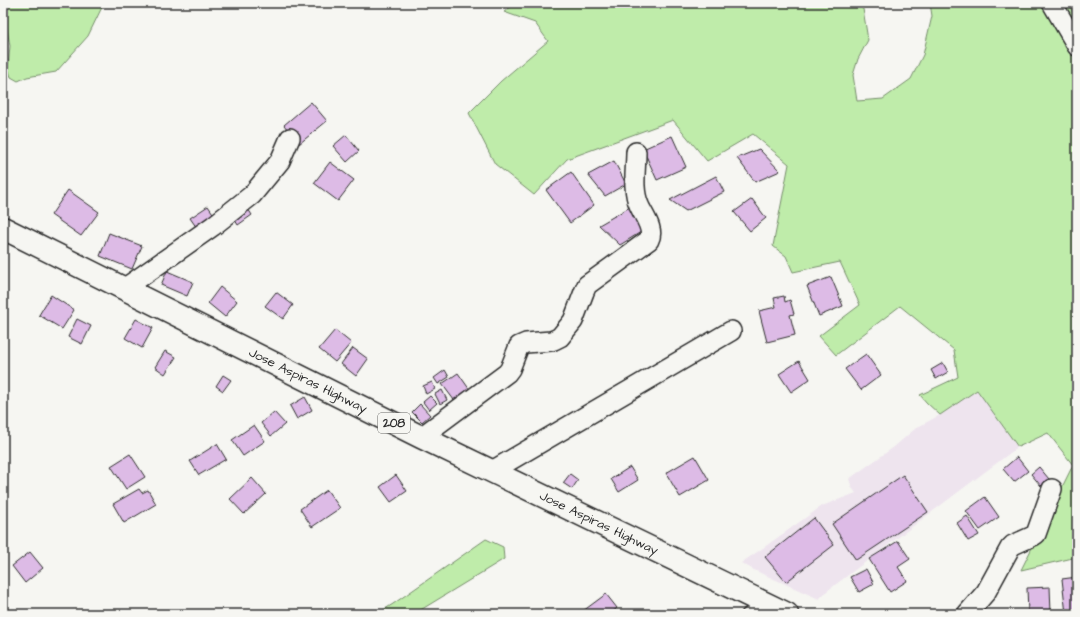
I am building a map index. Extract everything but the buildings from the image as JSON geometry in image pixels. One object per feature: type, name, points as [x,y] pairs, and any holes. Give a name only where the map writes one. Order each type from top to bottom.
[{"type":"main road","name":"Jose Aspiras Highway","points":[[3,228],[492,471],[755,608],[787,614]]},
{"type":"street","points":[[1052,3],[1077,46]]},
{"type":"street","points":[[124,288],[213,226],[252,195],[280,161],[290,138]]},
{"type":"street","points":[[421,437],[507,373],[519,346],[526,343],[551,341],[560,336],[575,319],[587,285],[649,240],[651,234],[650,228],[638,204],[635,193],[636,152]]},
{"type":"street","points":[[492,471],[731,331]]},
{"type":"street","points":[[967,614],[986,592],[1010,548],[1013,545],[1036,534],[1052,489]]},
{"type":"shaded area","points":[[977,390],[1018,447],[827,591],[819,599],[741,563],[822,506],[856,493],[852,488],[849,479],[894,447],[916,428],[940,415]]},
{"type":"green space","points":[[3,3],[104,3],[88,36],[56,72],[27,77],[18,81],[11,77],[8,68],[10,46]]},
{"type":"green space","points":[[516,3],[856,3],[863,9],[868,40],[858,59],[853,75],[857,101],[883,99],[911,79],[923,55],[932,16],[930,3],[1067,3],[1077,18],[1077,557],[1021,570],[1073,465],[1048,433],[1018,447],[977,390],[940,415],[927,403],[920,395],[958,377],[954,350],[900,306],[836,355],[819,336],[860,305],[840,262],[793,272],[786,256],[773,246],[789,164],[753,134],[707,161],[673,120],[567,159],[534,195],[495,164],[469,113],[501,81],[548,41],[535,23],[504,12]]},
{"type":"green space","points":[[486,539],[503,547],[504,559],[414,614],[377,614],[393,604]]}]
